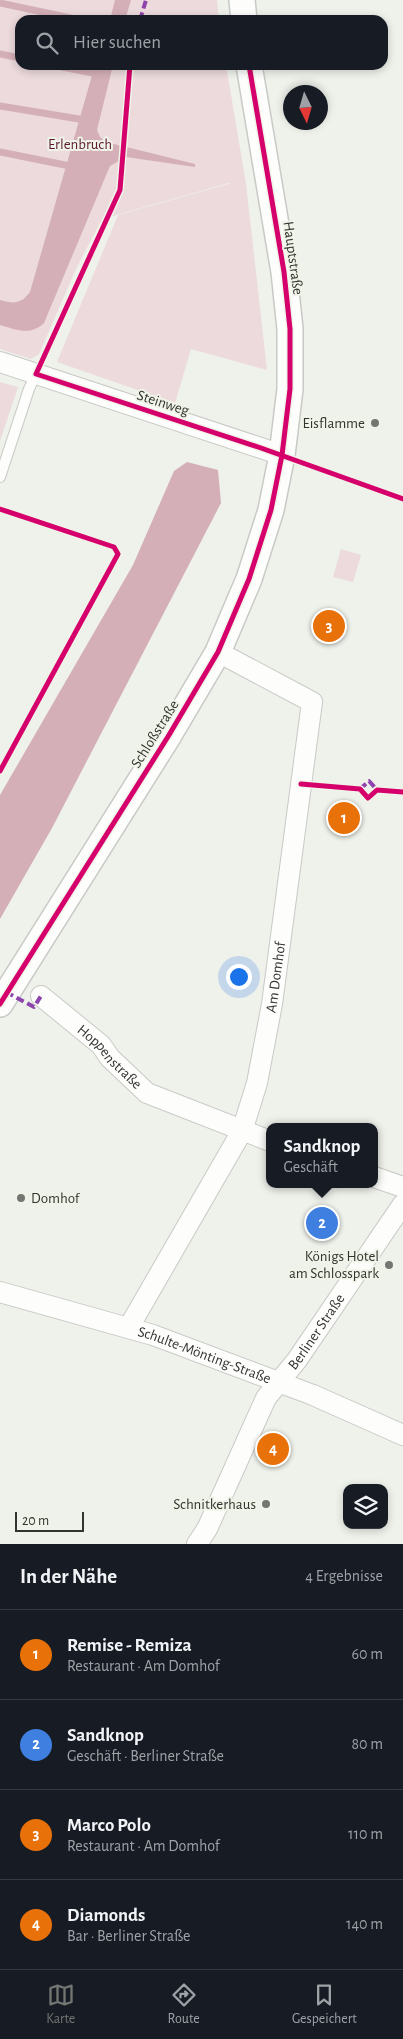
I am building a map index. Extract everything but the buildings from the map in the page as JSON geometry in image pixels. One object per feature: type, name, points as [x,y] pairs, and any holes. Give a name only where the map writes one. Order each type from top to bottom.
[{"type":"street","points":[[242,0],[244,15]]},
{"type":"street","name":"Hauptstraße","points":[[251,70],[284,272],[290,329],[290,389],[282,455]]},
{"type":"street","name":"Steinweg","points":[[0,362],[282,455]]},
{"type":"street","name":"Schloßstraße","points":[[0,1004],[169,735],[218,652],[262,545],[278,480],[282,455]]},
{"type":"street","name":"Am Domhof","points":[[130,1327],[242,1131],[257,1083],[267,1040],[312,702],[218,652]]},
{"type":"street","name":"Hoppenstraße","points":[[41,996],[101,1045],[110,1058],[147,1093],[266,1140]]},
{"type":"street","points":[[378,1178],[403,1187]]},
{"type":"street","name":"Berliner Straße","points":[[197,1544],[207,1529],[266,1398],[297,1360],[403,1204]]},
{"type":"street","name":"Schulte-Mönting-Straße","points":[[0,1292],[130,1327],[278,1382],[403,1435]]},
{"type":"lane","points":[[0,477],[29,389],[36,374]]},
{"type":"green space","name":"Erlenbruch","points":[[0,0],[217,0],[218,15],[15,15],[15,70],[227,70],[246,184],[267,370],[191,349],[175,403],[57,362],[118,215],[232,183],[102,219],[77,267],[39,354],[31,359],[0,349]]},
{"type":"green space","points":[[0,382],[18,387],[0,441]]},
{"type":"green space","points":[[341,549],[361,555],[353,582],[333,577]]},
{"type":"shaded area","points":[[115,0],[131,0],[126,15],[111,15]]},
{"type":"shaded area","points":[[94,70],[112,70],[97,130],[100,137],[106,142],[195,164],[195,167],[126,157],[110,166],[44,323],[34,330],[28,331],[0,325],[0,300],[17,302],[30,292]]},
{"type":"shaded area","points":[[187,462],[218,470],[221,503],[52,828],[0,919],[0,795],[133,565],[174,471]]},
{"type":"waterway","points":[[0,3],[56,15]]},
{"type":"waterway","points":[[0,54],[15,57]]},
{"type":"waterway","points":[[78,70],[93,73]]},
{"type":"waterway","points":[[0,106],[79,119]]},
{"type":"waterway","points":[[0,152],[65,165]]},
{"type":"marked path","points":[[142,15],[146,0]]},
{"type":"marked path","points":[[360,789],[369,781],[377,790]]},
{"type":"marked path","points":[[6,992],[34,1007],[41,996]]},
{"type":"cycle path","points":[[130,70],[120,190],[36,374],[261,448],[403,499]]},
{"type":"cycle path","points":[[0,1004],[169,735],[218,652],[249,579],[271,510],[282,455],[290,389],[290,329],[284,272],[250,70]]},
{"type":"cycle path","points":[[0,509],[114,547],[118,554],[0,771]]},
{"type":"cycle path","points":[[301,784],[360,789],[368,798],[377,790],[403,792]]},
{"type":"place","name":"Eisflamme","points":[[375,423]]},
{"type":"place","name":"Marco Polo","points":[[329,626]]},
{"type":"place","name":"Remise - Remiza","points":[[344,818]]},
{"type":"place","name":"Domhof","points":[[21,1198]]},
{"type":"place","name":"Sandknop","points":[[322,1223]]},
{"type":"place","name":"Königs Hotel am Schlosspark","points":[[389,1265]]},
{"type":"place","name":"Diamonds","points":[[273,1449]]},
{"type":"place","name":"Schnitkerhaus","points":[[266,1504]]}]
